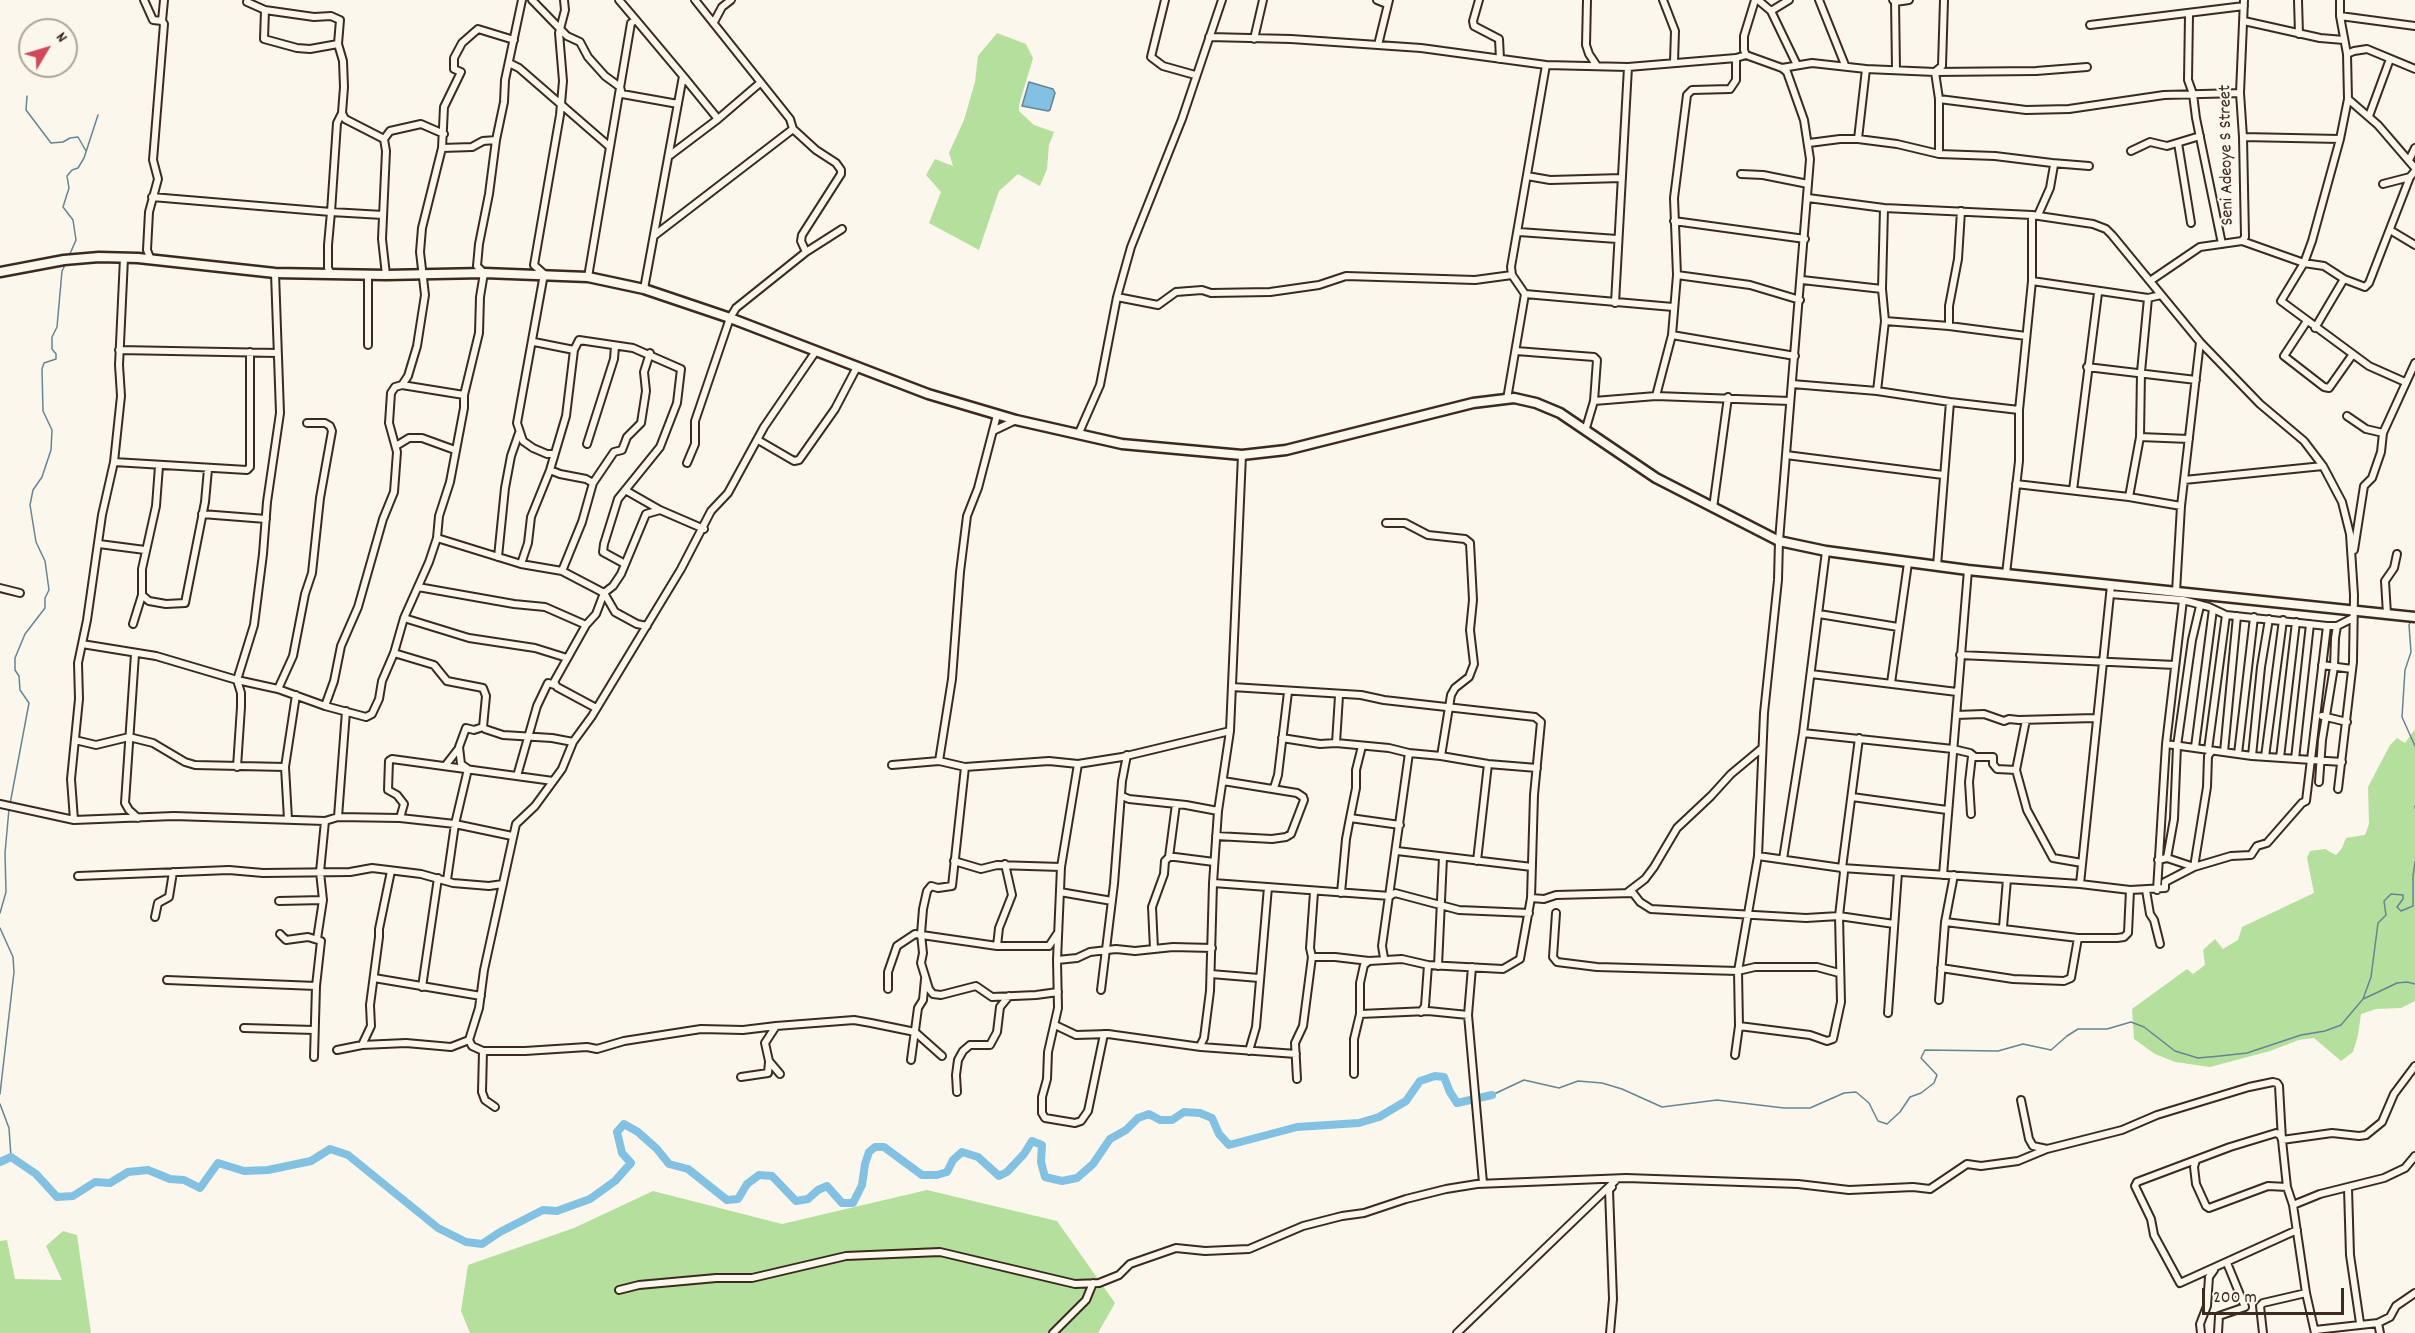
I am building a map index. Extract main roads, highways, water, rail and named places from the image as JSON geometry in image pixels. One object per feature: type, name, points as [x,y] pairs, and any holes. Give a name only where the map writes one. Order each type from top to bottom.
[{"type":"main road","points":[[0,272],[74,259],[138,258],[275,273],[368,275],[484,273],[588,277],[644,289],[730,318],[928,394],[1016,420],[1122,444],[1242,455],[1286,450],[1473,403],[1507,399],[1527,401],[1548,407],[1586,428],[1636,466],[1779,541],[1826,551],[2110,590],[2176,592],[2353,614],[2415,617]]},
{"type":"water","points":[[1029,82],[1053,89],[1055,93],[1050,110],[1022,106]]},
{"type":"waterway","points":[[27,96],[26,110],[51,143],[78,137],[86,151]]},
{"type":"waterway","points":[[69,256],[76,240],[73,220],[63,207],[69,188],[67,176],[72,170],[78,168],[84,158],[98,115]]},
{"type":"waterway","points":[[10,804],[29,703],[20,690],[19,676],[15,670],[15,658],[25,634],[45,608],[45,598],[49,590],[45,561],[36,542],[30,505],[33,490],[42,477],[51,450],[52,430],[43,411],[42,369],[44,363],[56,359],[56,354],[52,349],[52,337],[57,327],[62,271],[66,263]]},
{"type":"waterway","points":[[2411,620],[2409,625],[2411,652],[2405,670],[2402,717],[2415,746]]},
{"type":"waterway","points":[[0,913],[6,892],[5,853],[9,809]]},
{"type":"waterway","points":[[2363,999],[2371,977],[2378,923],[2386,915],[2384,901],[2391,894],[2403,895],[2397,907],[2401,911],[2413,906],[2415,862]]},
{"type":"waterway","points":[[0,928],[13,957],[14,972],[0,1094]]},
{"type":"waterway","points":[[1492,1095],[1524,1080],[1559,1088],[1578,1081],[1602,1083],[1622,1089],[1662,1107],[1717,1100],[1784,1108],[1810,1108],[1844,1093],[1856,1092],[1869,1103],[1878,1121],[1887,1124],[1900,1112],[1910,1097],[1921,1093],[1934,1083],[1937,1075],[1921,1058],[1925,1050],[1998,1051],[2023,1044],[2051,1050],[2078,1029],[2107,1029],[2131,1022],[2144,1027],[2175,1051],[2198,1058],[2247,1053],[2301,1035],[2325,1031],[2341,1025],[2363,999],[2397,983],[2415,984]]},
{"type":"waterway","points":[[0,1162],[11,1157],[36,1174],[57,1197],[73,1196],[95,1182],[110,1183],[128,1172],[148,1170],[170,1179],[184,1180],[200,1188],[218,1163],[244,1171],[268,1170],[311,1161],[330,1149],[348,1155],[438,1228],[466,1242],[482,1244],[543,1210],[557,1211],[590,1199],[615,1181],[631,1163],[622,1153],[617,1132],[624,1124],[638,1132],[657,1149],[669,1164],[688,1169],[727,1200],[738,1199],[747,1184],[759,1175],[772,1176],[796,1201],[808,1199],[827,1186],[842,1203],[853,1203],[862,1185],[869,1152],[875,1147],[884,1147],[922,1175],[947,1172],[953,1160],[962,1152],[978,1157],[999,1176],[1007,1172],[1024,1154],[1032,1141],[1042,1145],[1041,1162],[1045,1177],[1062,1181],[1077,1178],[1093,1164],[1110,1139],[1126,1130],[1138,1118],[1149,1114],[1160,1120],[1172,1120],[1184,1112],[1200,1113],[1212,1118],[1219,1134],[1229,1145],[1297,1127],[1359,1123],[1379,1117],[1406,1101],[1420,1081],[1435,1076],[1444,1077],[1457,1103],[1492,1095]]},
{"type":"waterway","points":[[0,1104],[9,1128],[11,1157]]}]
